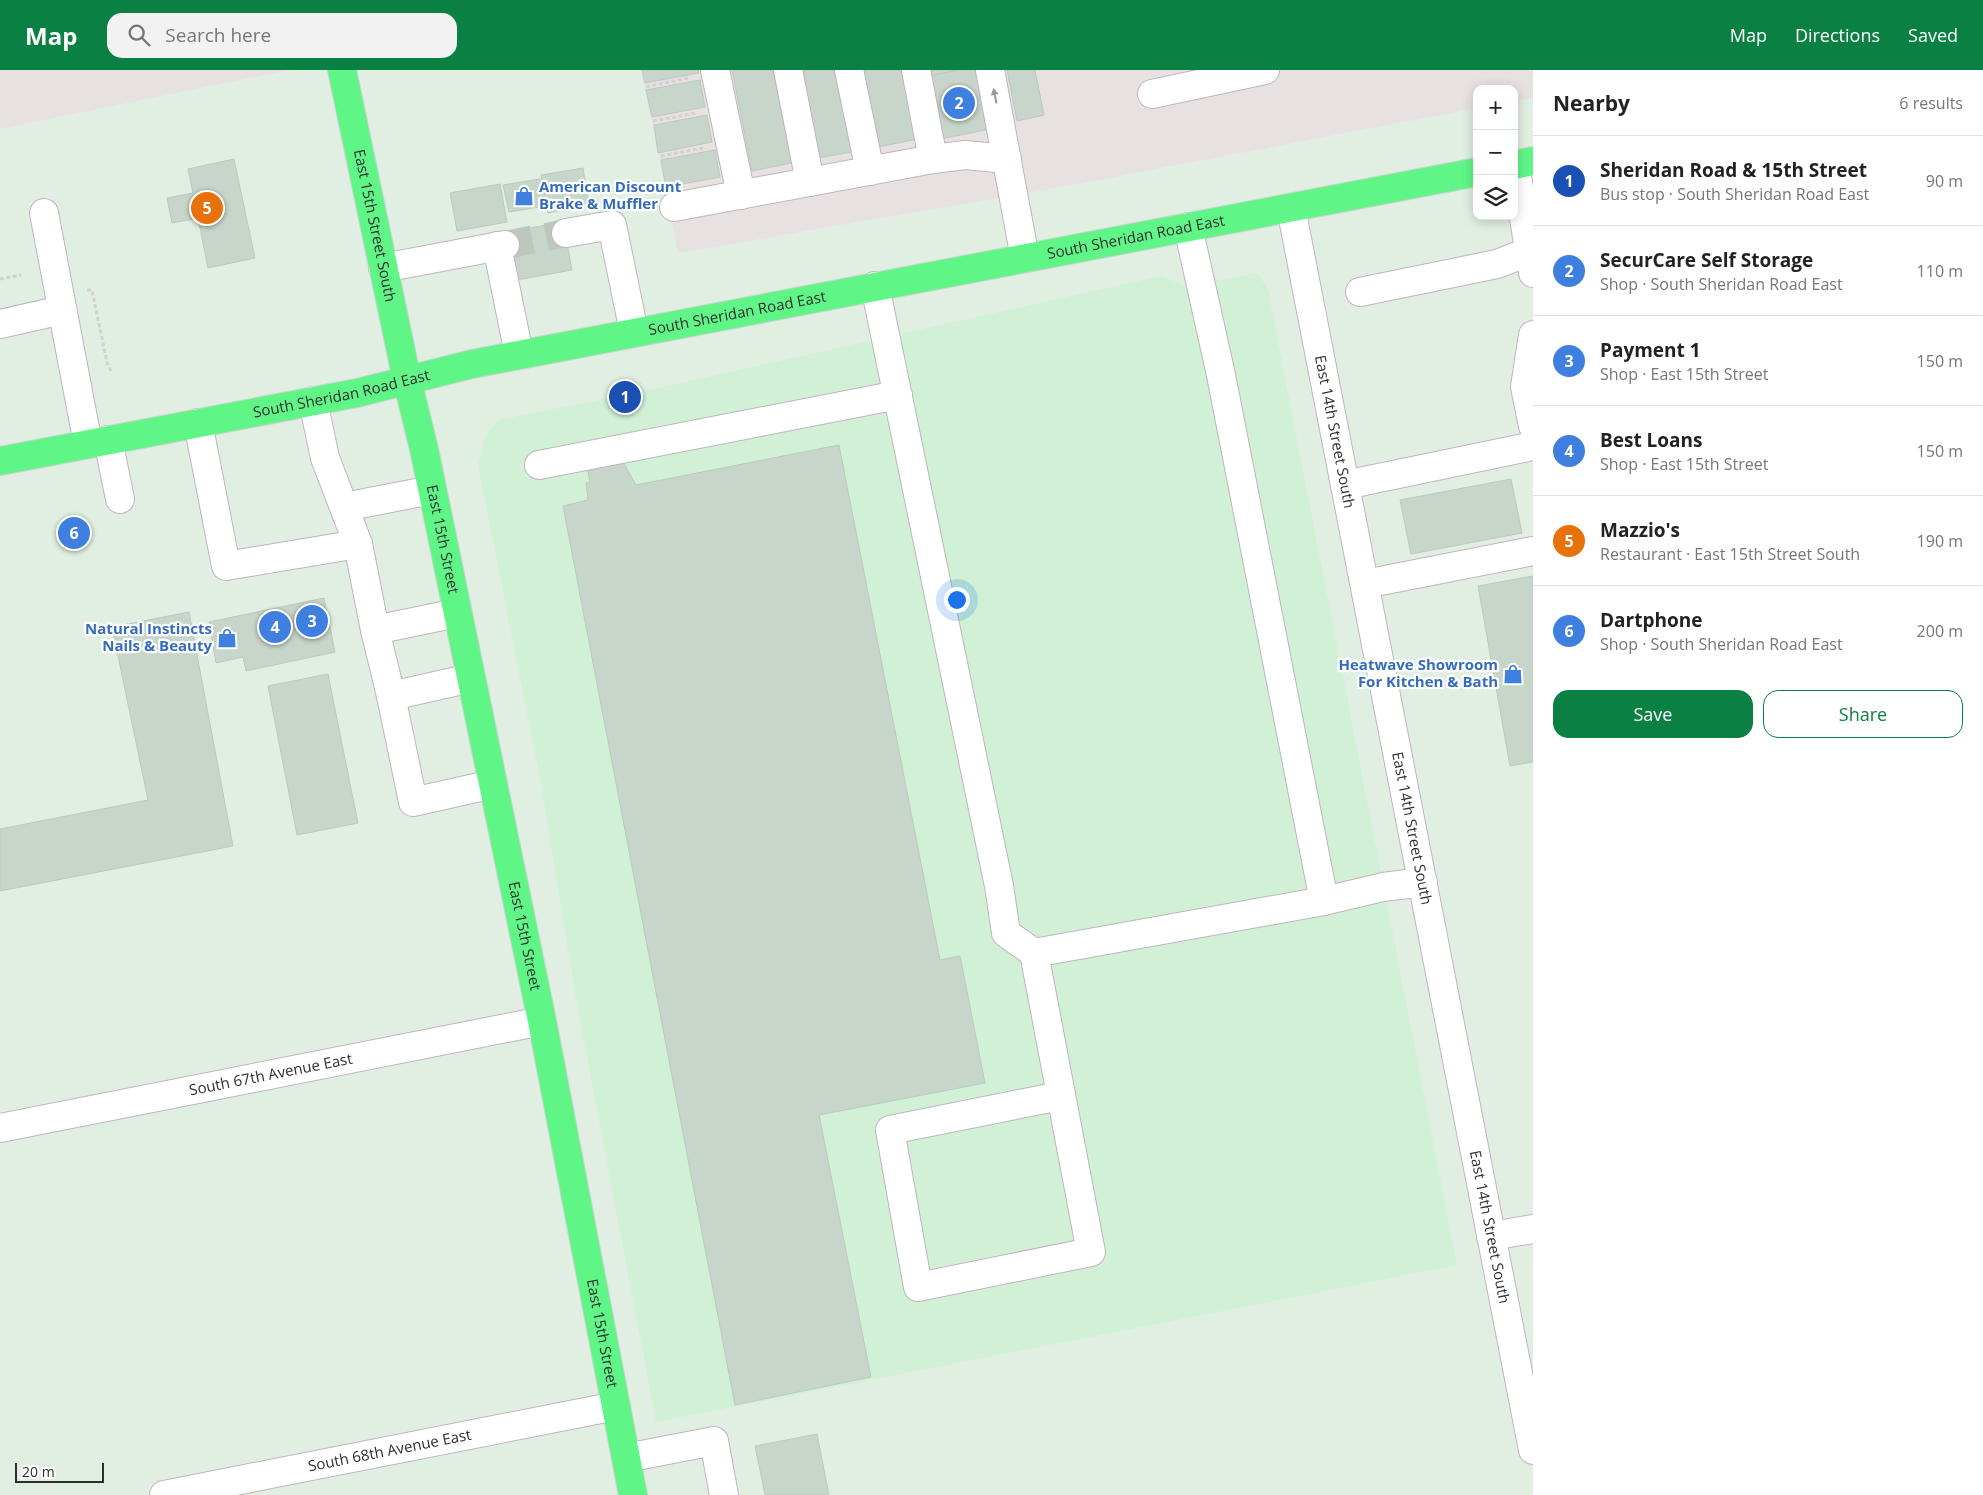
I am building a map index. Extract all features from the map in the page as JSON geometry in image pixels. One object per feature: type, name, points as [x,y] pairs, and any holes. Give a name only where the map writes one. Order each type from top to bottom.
[{"type":"main road","name":"East 15th Street South","points":[[342,70],[407,380]]},
{"type":"main road","points":[[1518,163],[1533,161]]},
{"type":"main road","name":"South Sheridan Road East","points":[[0,461],[356,393],[519,354],[1473,173]]},
{"type":"main road","name":"East 15th Street","points":[[407,380],[424,449],[542,1021],[634,1495]]},
{"type":"street","points":[[788,70],[810,182]]},
{"type":"street","points":[[849,70],[870,171]]},
{"type":"street","points":[[916,70],[933,159]]},
{"type":"street","points":[[990,70],[1025,258]]},
{"type":"street","points":[[1152,94],[1265,70]]},
{"type":"street","points":[[716,71],[741,195]]},
{"type":"street","points":[[674,207],[933,159],[965,155],[1007,159]]},
{"type":"street","points":[[1360,292],[1532,258],[1516,175]]},
{"type":"street","name":"East 14th Street South","points":[[1291,208],[1366,584],[1533,1450]]},
{"type":"street","points":[[44,213],[62,310],[98,442],[120,499]]},
{"type":"street","points":[[566,233],[612,225],[634,332]]},
{"type":"street","points":[[1188,228],[1221,375],[1324,902]]},
{"type":"street","points":[[383,268],[501,246],[519,354]]},
{"type":"street","points":[[875,286],[999,886],[1006,933],[1034,953],[1091,1252],[918,1287],[890,1130],[1060,1096]]},
{"type":"street","points":[[0,324],[62,310]]},
{"type":"street","points":[[1533,335],[1525,387],[1533,426]]},
{"type":"street","points":[[539,465],[898,395]]},
{"type":"street","points":[[314,401],[325,458],[358,544],[413,802],[493,784]]},
{"type":"street","points":[[198,423],[226,566],[358,544]]},
{"type":"street","points":[[1345,486],[1533,446]]},
{"type":"street","points":[[344,507],[432,490]]},
{"type":"street","points":[[1366,584],[1533,551]]},
{"type":"street","points":[[375,630],[458,613]]},
{"type":"street","points":[[391,696],[471,678]]},
{"type":"street","points":[[1034,953],[1324,902],[1383,887],[1423,882]]},
{"type":"street","name":"South 67th Avenue East","points":[[0,1128],[542,1021]]},
{"type":"street","points":[[1491,1236],[1533,1229]]},
{"type":"street","name":"South 68th Avenue East","points":[[164,1495],[616,1406]]},
{"type":"street","points":[[626,1458],[714,1441],[724,1495]]},
{"type":"path","points":[[646,87],[716,71]]},
{"type":"path","points":[[653,121],[723,108]]},
{"type":"path","points":[[660,156],[730,143]]},
{"type":"path","points":[[0,279],[21,275]]},
{"type":"path","points":[[84,290],[92,290],[107,363],[111,372]]},
{"type":"shaded area","points":[[0,70],[289,70],[0,129]]},
{"type":"shaded area","points":[[641,70],[1533,70],[1533,98],[1518,100],[1518,85],[1473,85],[1473,109],[1056,188],[678,253]]},
{"type":"shaded area","points":[[1258,273],[1268,290],[1457,1265],[656,1422],[574,988],[542,789],[478,466],[483,442],[487,434],[498,420],[635,393],[1161,276],[1186,286]]},
{"type":"building","points":[[642,70],[698,70],[699,73],[645,83]]},
{"type":"building","points":[[732,70],[773,70],[792,163],[752,171]]},
{"type":"building","points":[[801,70],[836,70],[852,152],[818,158]]},
{"type":"building","points":[[862,70],[904,70],[918,139],[878,147]]},
{"type":"building","points":[[931,70],[959,70],[932,76]]},
{"type":"building","points":[[959,70],[978,70],[990,129],[941,139],[928,76]]},
{"type":"building","points":[[1007,70],[1035,70],[1044,115],[1017,121]]},
{"type":"building","points":[[700,80],[705,107],[652,117],[646,90]]},
{"type":"building","points":[[707,115],[712,142],[658,153],[654,125]]},
{"type":"building","points":[[715,150],[720,177],[666,187],[661,160]]},
{"type":"building","points":[[234,159],[255,258],[208,268],[198,218],[172,223],[167,198],[193,193],[188,169]]},
{"type":"building","points":[[583,168],[589,205],[548,213],[541,175]]},
{"type":"building","name":"American Discount Brake & Muffler","points":[[540,179],[545,206],[509,212],[503,185]]},
{"type":"building","points":[[500,184],[507,222],[457,231],[450,193]]},
{"type":"building","points":[[563,222],[572,270],[511,281],[503,233]]},
{"type":"building","points":[[839,445],[940,960],[960,956],[985,1083],[819,1115],[871,1377],[735,1405],[563,506],[588,500],[586,483],[590,482],[586,461],[618,453],[636,485]]},
{"type":"building","points":[[1511,479],[1522,533],[1411,554],[1400,500]]},
{"type":"building","points":[[81,524],[84,539],[68,542],[65,528]]},
{"type":"building","name":"Heatwave Showroom For Kitchen & Bath","points":[[1533,576],[1533,762],[1510,766],[1478,586]]},
{"type":"building","points":[[324,598],[335,652],[246,671],[243,657],[216,663],[209,622]]},
{"type":"building","points":[[189,612],[233,846],[0,891],[0,829],[148,800],[112,627]]},
{"type":"building","points":[[328,674],[358,823],[297,835],[268,686]]},
{"type":"building","points":[[817,1434],[829,1495],[765,1495],[755,1446]]},
{"type":"tunnel","points":[[505,245],[566,233]]},
{"type":"place","name":"SecurCare Self Storage","points":[[959,103]]},
{"type":"place","name":"American Discount Brake & Muffler","points":[[524,196]]},
{"type":"place","name":"Mazzio's","points":[[207,208]]},
{"type":"place","name":"Sheridan Road & 15th Street","points":[[625,397]]},
{"type":"place","name":"Dartphone","points":[[74,533]]},
{"type":"place","name":"Payment 1","points":[[312,621]]},
{"type":"place","name":"Best Loans","points":[[275,627]]},
{"type":"place","name":"Natural Instincts Nails & Beauty","points":[[227,638]]},
{"type":"place","name":"Heatwave Showroom For Kitchen & Bath","points":[[1513,674]]}]
